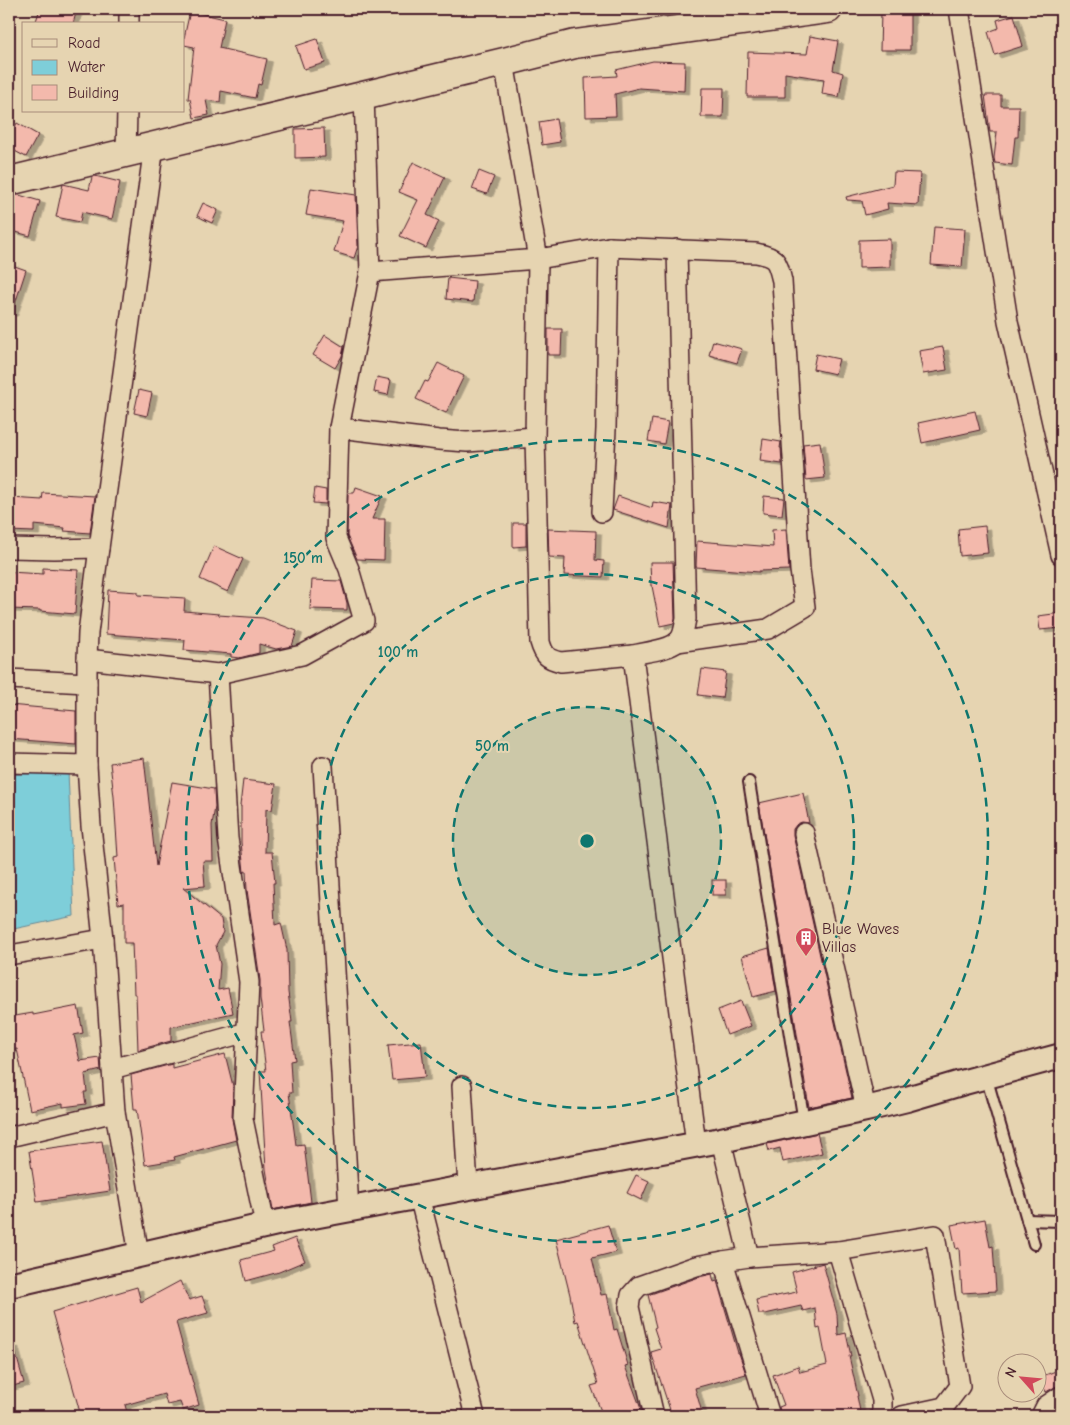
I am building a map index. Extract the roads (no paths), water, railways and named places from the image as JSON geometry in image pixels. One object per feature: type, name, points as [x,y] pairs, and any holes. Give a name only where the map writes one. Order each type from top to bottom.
[{"type":"main road","points":[[9,181],[575,44],[828,9]]},
{"type":"street","points":[[129,9],[129,22]]},
{"type":"street","points":[[959,9],[1008,321],[1061,555]]},
{"type":"street","points":[[370,272],[538,259],[609,247],[768,255],[777,263],[782,281],[800,570],[805,607],[768,629],[677,642],[665,648],[633,655],[561,662],[551,660],[544,653],[540,642],[535,437],[538,259],[504,62]]},
{"type":"street","points":[[87,659],[218,674],[302,655],[364,621],[349,569],[336,538],[339,428],[370,272],[364,96]]},
{"type":"street","points":[[126,153],[127,112]]},
{"type":"street","points":[[139,1255],[116,1112],[112,1069],[103,940],[91,826],[87,765],[87,659],[88,633],[99,548],[154,146]]},
{"type":"street","points":[[602,512],[606,429],[609,247]]},
{"type":"street","points":[[677,249],[686,619],[683,634],[677,642]]},
{"type":"street","points":[[339,428],[467,442],[535,437]]},
{"type":"street","points":[[9,548],[99,548]]},
{"type":"street","points":[[633,655],[696,1144]]},
{"type":"street","points":[[218,674],[228,838],[249,982],[243,1119],[265,1226]]},
{"type":"street","points":[[9,679],[87,683]]},
{"type":"street","points":[[9,763],[87,765]]},
{"type":"street","points":[[323,766],[349,1209]]},
{"type":"street","points":[[804,833],[866,1109]]},
{"type":"street","points":[[9,955],[103,940]]},
{"type":"street","points":[[112,1069],[247,1032]]},
{"type":"street","points":[[9,1286],[265,1226],[721,1140],[866,1109],[1061,1056]]},
{"type":"street","points":[[462,1086],[468,1187]]},
{"type":"street","points":[[9,1137],[116,1112]]},
{"type":"street","points":[[721,1140],[749,1258]]},
{"type":"street","points":[[419,1196],[475,1416]]},
{"type":"street","points":[[654,1416],[629,1307],[631,1295],[639,1286],[696,1266],[722,1261],[838,1251],[935,1235],[960,1386],[944,1407],[902,1416]]},
{"type":"street","points":[[838,1251],[882,1400],[880,1416]]},
{"type":"street","points":[[722,1261],[770,1416]]},
{"type":"street","points":[[1040,1416],[1046,1406],[1061,1396]]},
{"type":"lane","points":[[749,782],[804,1122]]},
{"type":"lane","points":[[986,1076],[1034,1244]]},
{"type":"lane","points":[[1027,1220],[1061,1221]]},
{"type":"water","points":[[68,771],[74,916],[9,930],[9,775]]},
{"type":"place","name":"Blue Waves Villas","points":[[806,957]]}]
